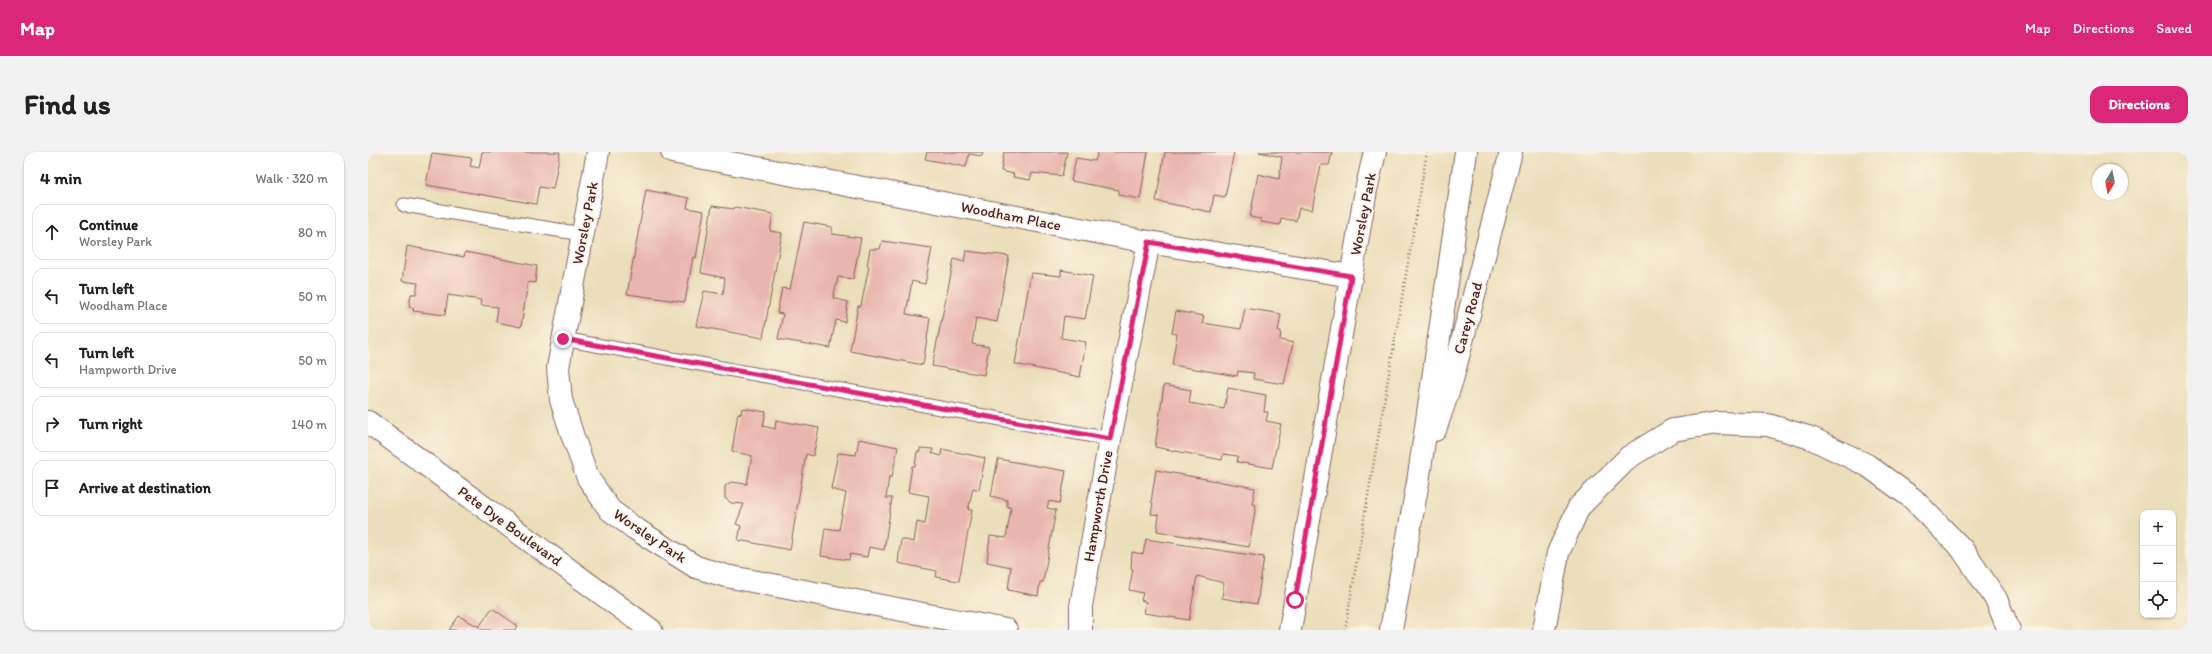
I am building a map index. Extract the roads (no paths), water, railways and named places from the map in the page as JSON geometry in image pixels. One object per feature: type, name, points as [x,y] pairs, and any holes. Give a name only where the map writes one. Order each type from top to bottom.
[{"type":"street","name":"Worsley Park","points":[[598,152],[558,368],[561,400],[588,478],[610,510],[666,549],[696,567],[726,576],[1006,630]]},
{"type":"street","name":"Woodham Place","points":[[672,152],[1149,242],[1351,276]]},
{"type":"street","name":"Worsley Park","points":[[1290,630],[1351,276],[1375,152]]},
{"type":"street","name":"Carey Road","points":[[1391,630],[1418,482],[1466,152]]},
{"type":"street","name":"Carey Road","points":[[1418,482],[1452,380],[1511,152]]},
{"type":"street","name":"Hampworth Drive","points":[[1081,630],[1081,606],[1110,439],[1149,242]]},
{"type":"street","name":"Pete Dye Boulevard","points":[[368,422],[651,630]]},
{"type":"street","points":[[1544,630],[1558,552],[1579,507],[1629,457],[1672,430],[1718,423],[1768,425],[1811,438],[1867,465],[1912,498],[1962,549],[1996,598],[2009,630]]},
{"type":"lane","points":[[404,205],[582,234]]},
{"type":"lane","points":[[563,339],[1110,439]]}]
